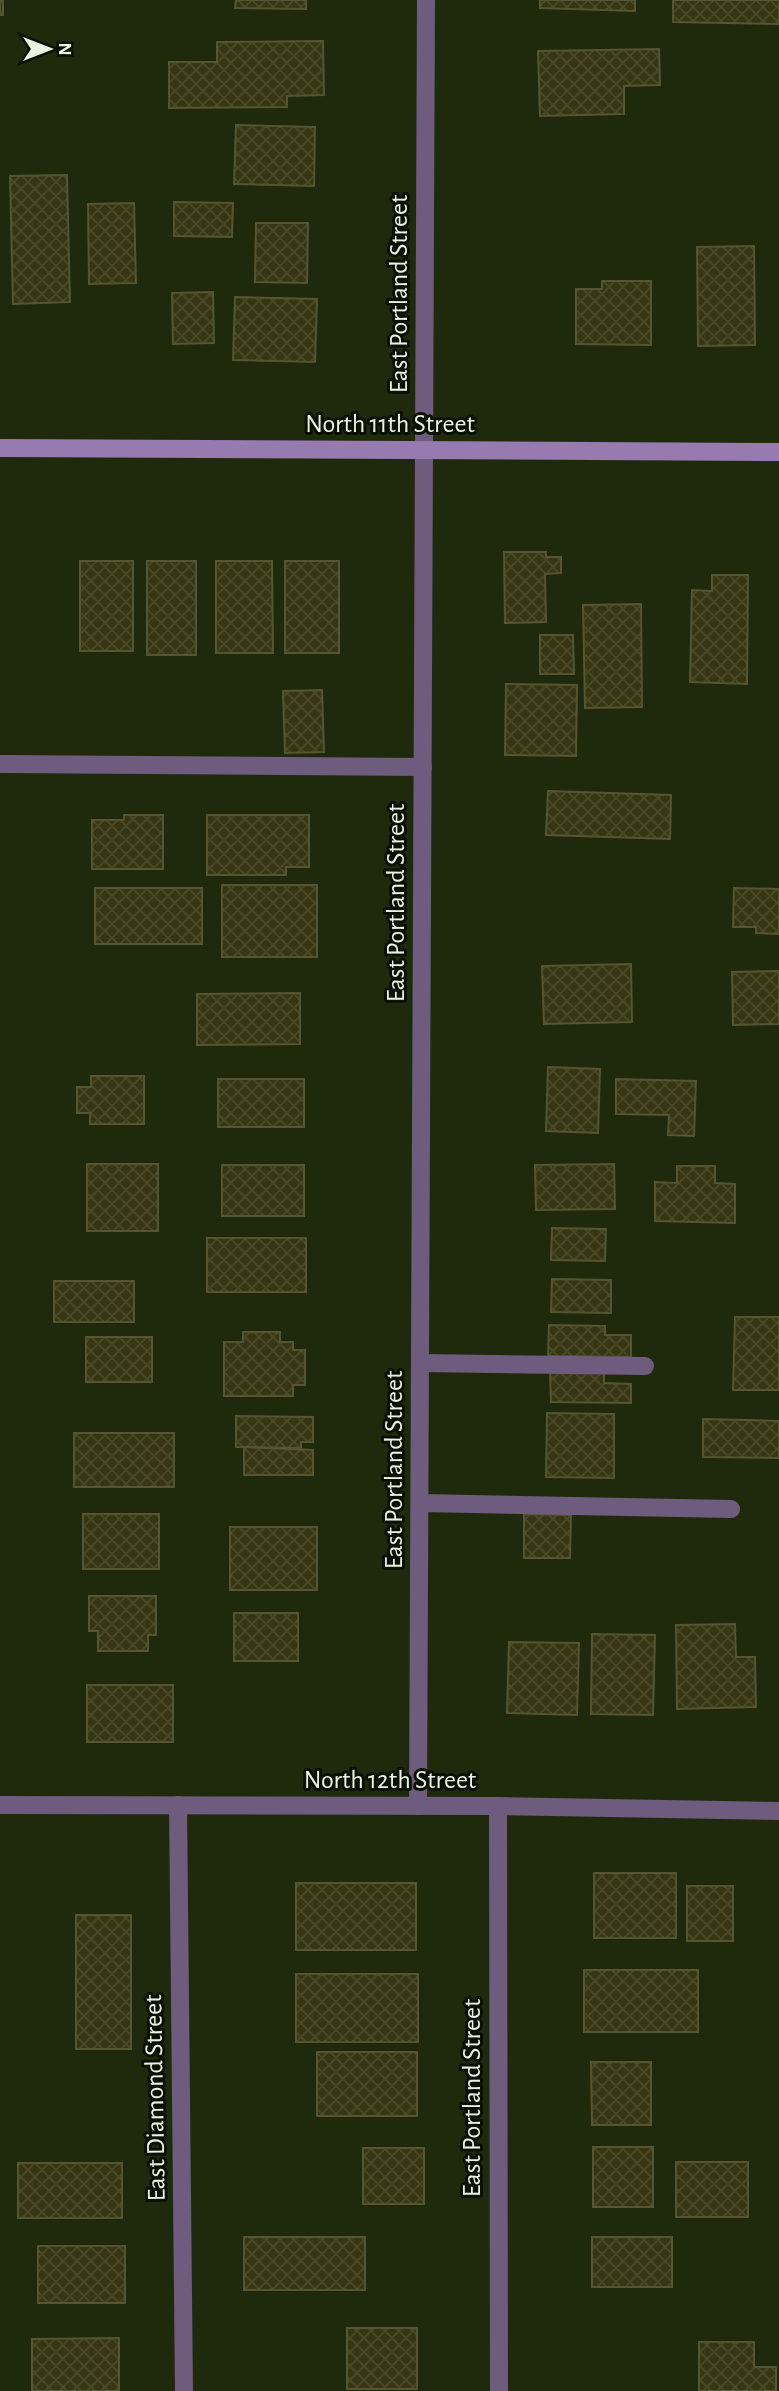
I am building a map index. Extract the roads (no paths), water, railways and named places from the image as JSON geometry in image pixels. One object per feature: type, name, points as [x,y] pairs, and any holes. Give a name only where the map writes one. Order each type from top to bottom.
[{"type":"street","name":"East Portland Street","points":[[418,1806],[426,0]]},
{"type":"street","name":"North 11th Street","points":[[0,448],[779,452]]},
{"type":"street","points":[[0,764],[423,767]]},
{"type":"street","points":[[421,1363],[645,1366]]},
{"type":"street","points":[[420,1503],[731,1509]]},
{"type":"street","name":"North 12th Street","points":[[0,1805],[498,1806],[779,1811]]},
{"type":"street","name":"East Diamond Street","points":[[178,1805],[184,2391]]},
{"type":"street","name":"East Portland Street","points":[[498,1806],[499,2391]]}]
